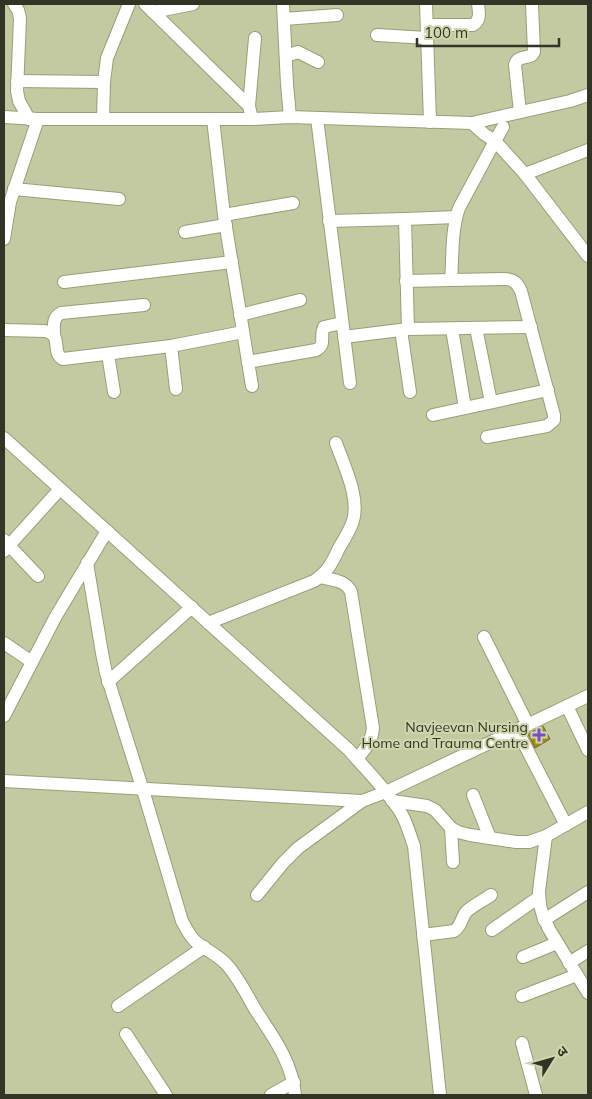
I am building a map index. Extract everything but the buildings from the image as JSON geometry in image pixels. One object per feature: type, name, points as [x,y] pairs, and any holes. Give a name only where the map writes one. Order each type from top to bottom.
[{"type":"street","points":[[14,4],[20,18],[17,91],[19,101],[33,119]]},
{"type":"street","points":[[103,119],[107,58],[129,4]]},
{"type":"street","points":[[149,8],[193,4]]},
{"type":"street","points":[[283,4],[286,56],[305,117],[329,221],[350,383]]},
{"type":"street","points":[[426,4],[430,122]]},
{"type":"street","points":[[377,35],[427,32],[473,25],[479,18],[478,4]]},
{"type":"street","points":[[520,112],[515,65],[516,61],[520,58],[532,55],[534,52],[532,4]]},
{"type":"street","points":[[149,8],[250,112]]},
{"type":"street","points":[[284,19],[337,15]]},
{"type":"street","points":[[250,112],[255,38]]},
{"type":"street","points":[[286,56],[298,52],[318,62]]},
{"type":"street","points":[[17,81],[104,82]]},
{"type":"street","points":[[4,117],[33,119],[212,119],[250,112],[305,117],[472,123],[570,101],[588,95]]},
{"type":"street","points":[[4,238],[6,209],[14,189],[33,119]]},
{"type":"street","points":[[212,119],[225,220],[252,386]]},
{"type":"street","points":[[472,123],[495,141],[524,174],[588,256]]},
{"type":"street","points":[[452,280],[456,217],[504,127]]},
{"type":"street","points":[[524,174],[588,150]]},
{"type":"street","points":[[14,189],[119,199]]},
{"type":"street","points":[[185,232],[293,203]]},
{"type":"street","points":[[329,221],[456,217]]},
{"type":"street","points":[[405,219],[405,330],[410,392]]},
{"type":"street","points":[[64,282],[232,262]]},
{"type":"street","points":[[406,281],[511,279],[517,283],[531,327],[554,420],[547,426],[487,437]]},
{"type":"street","points":[[240,314],[300,300]]},
{"type":"street","points":[[144,305],[60,313],[56,315],[54,335],[59,357],[63,359],[171,346],[243,332]]},
{"type":"street","points":[[248,362],[316,350],[323,344],[322,335],[324,328],[342,323]]},
{"type":"street","points":[[344,337],[405,330],[531,327]]},
{"type":"street","points":[[476,328],[491,402]]},
{"type":"street","points":[[452,329],[465,408]]},
{"type":"street","points":[[4,330],[45,331],[51,332],[54,335]]},
{"type":"street","points":[[171,346],[176,389]]},
{"type":"street","points":[[108,354],[114,392]]},
{"type":"street","points":[[433,415],[548,390]]},
{"type":"street","points":[[4,438],[350,750],[402,814],[414,846],[440,1095]]},
{"type":"street","points":[[208,623],[314,581],[326,572],[353,521],[355,507],[355,496],[336,443]]},
{"type":"street","points":[[38,576],[6,545],[60,489]]},
{"type":"street","points":[[4,716],[56,616],[106,531]]},
{"type":"street","points":[[87,563],[108,682],[143,789],[182,921],[195,941],[218,956],[228,966],[285,1057],[294,1089],[271,1095]]},
{"type":"street","points":[[320,577],[345,583],[352,592],[373,728],[369,744],[357,759]]},
{"type":"street","points":[[108,682],[192,608]]},
{"type":"street","points":[[484,638],[566,825]]},
{"type":"street","points":[[4,642],[32,662]]},
{"type":"street","points":[[4,781],[362,801],[389,796],[522,727],[588,696]]},
{"type":"street","points":[[567,706],[588,750]]},
{"type":"street","points":[[473,795],[490,838]]},
{"type":"street","points":[[389,796],[435,810],[451,828],[458,832],[516,842],[530,842],[546,836],[588,812]]},
{"type":"street","points":[[257,895],[298,848],[362,801]]},
{"type":"street","points":[[451,828],[453,862]]},
{"type":"street","points":[[546,836],[539,891],[544,920],[588,993]]},
{"type":"street","points":[[544,920],[588,892]]},
{"type":"street","points":[[423,935],[454,931],[461,925],[467,911],[491,895]]},
{"type":"street","points":[[492,930],[539,897]]},
{"type":"street","points":[[523,957],[557,943]]},
{"type":"street","points":[[118,1006],[204,947]]},
{"type":"street","points":[[569,963],[588,951]]},
{"type":"street","points":[[522,996],[577,975]]},
{"type":"street","points":[[126,1034],[166,1095]]},
{"type":"street","points":[[522,1043],[536,1095]]},
{"type":"place","name":"Navjeevan Nursing Home and Trauma Centre","points":[[539,735]]}]
